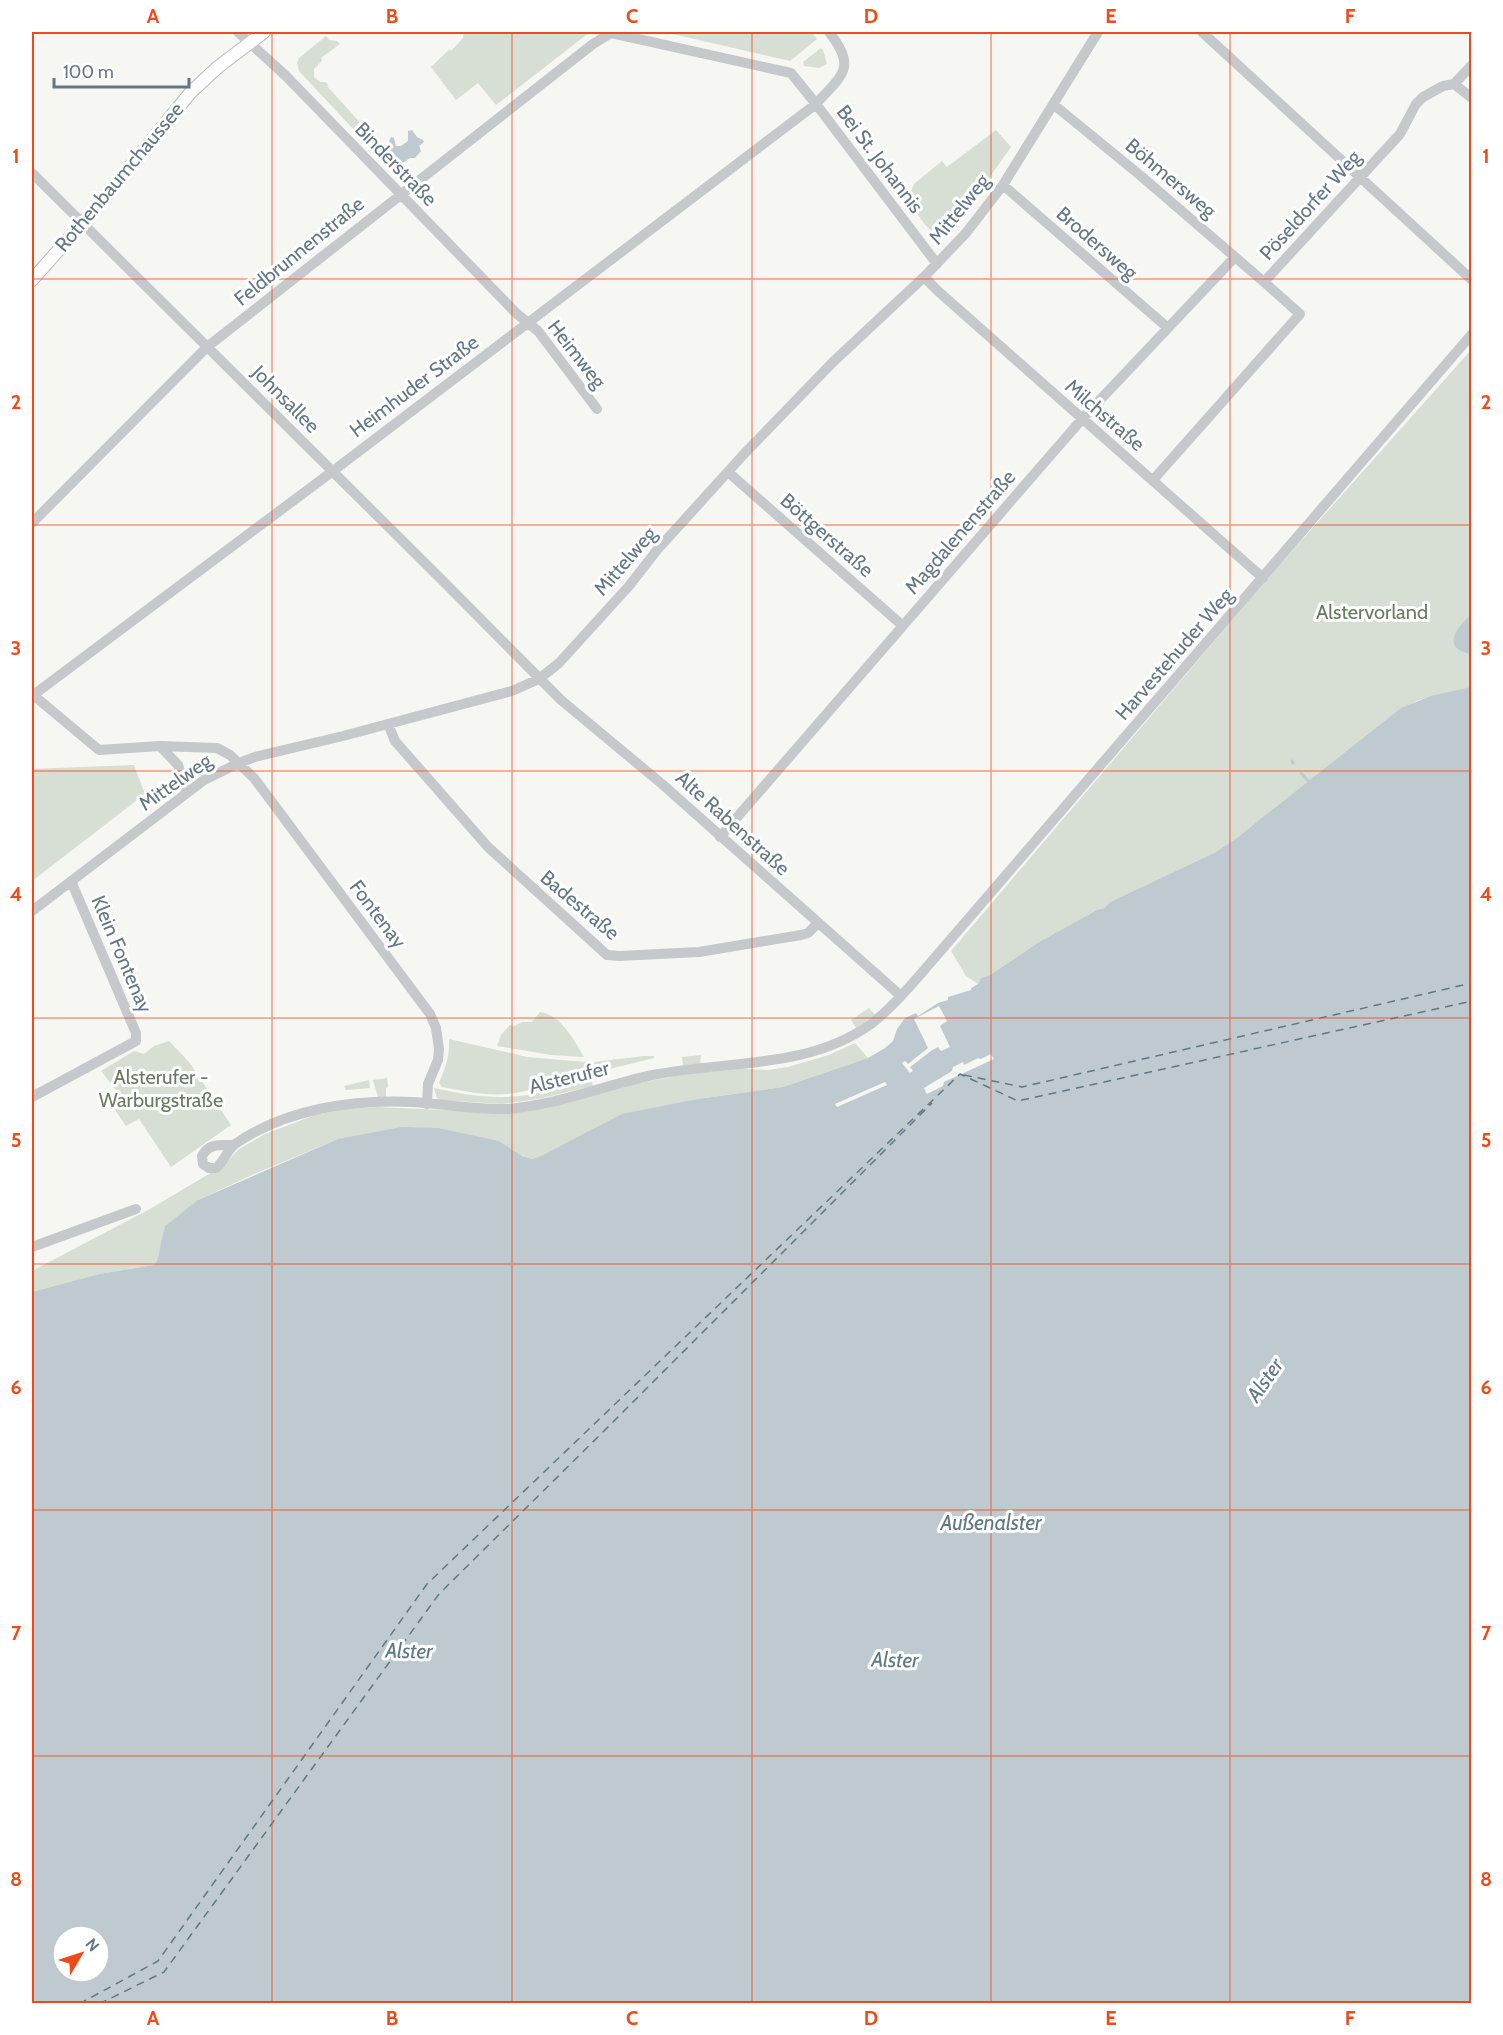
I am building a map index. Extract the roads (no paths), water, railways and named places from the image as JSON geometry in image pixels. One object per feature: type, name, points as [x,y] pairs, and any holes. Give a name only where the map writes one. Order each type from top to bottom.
[{"type":"main road","name":"Rothenbaumchaussee","points":[[32,280],[191,92],[218,67],[264,32]]},
{"type":"street","name":"Binderstraße","points":[[238,32],[294,84],[527,322]]},
{"type":"street","name":"Heimhuder Straße","points":[[32,695],[333,471],[816,104],[843,73],[846,64],[844,54],[829,32]]},
{"type":"street","name":"Mittelweg","points":[[32,911],[204,780],[239,763],[512,691],[539,679],[563,659],[728,472],[833,362],[924,277],[966,233],[1003,185],[1098,32]]},
{"type":"street","points":[[1202,32],[1472,280]]},
{"type":"street","name":"Bei St. Johannis","points":[[611,33],[787,71],[794,76],[816,104],[937,264]]},
{"type":"street","name":"Feldbrunnenstraße","points":[[32,523],[207,347],[400,194],[593,44],[611,33]]},
{"type":"street","points":[[1472,65],[1454,84],[1472,98]]},
{"type":"street","name":"Pöseldorfer Weg","points":[[1153,480],[1299,314],[1264,282],[1400,134],[1416,104],[1423,97],[1443,86],[1454,84]]},
{"type":"street","name":"Böhmersweg","points":[[1053,104],[1264,282]]},
{"type":"street","name":"Johnsallee","points":[[32,173],[539,679]]},
{"type":"street","name":"Brodersweg","points":[[1003,185],[1168,328]]},
{"type":"street","name":"Magdalenenstraße","points":[[720,837],[1082,419],[1235,257]]},
{"type":"street","name":"Milchstraße","points":[[924,277],[1153,480],[1157,487],[1263,578]]},
{"type":"street","name":"Heimweg","points":[[527,322],[539,333],[597,409]]},
{"type":"street","name":"Harvestehuder Weg","points":[[902,996],[1472,334]]},
{"type":"street","name":"Böttgerstraße","points":[[728,472],[903,626]]},
{"type":"street","name":"Alte Rabenstraße","points":[[539,679],[662,784],[902,996]]},
{"type":"street","name":"Fontenay","points":[[32,695],[95,749],[160,746],[217,748],[230,755],[254,778],[430,1014],[436,1028],[439,1049],[438,1060],[428,1084],[427,1104]]},
{"type":"street","name":"Badestraße","points":[[388,724],[395,741],[487,846],[602,951],[613,956],[699,952],[801,935],[808,933],[818,923]]},
{"type":"street","points":[[160,746],[178,765],[188,793]]},
{"type":"street","name":"Klein Fontenay","points":[[32,1097],[136,1041],[133,1025],[71,881]]},
{"type":"street","name":"Alsterufer","points":[[233,1145],[288,1118],[324,1108],[373,1102],[492,1109],[524,1107],[652,1075],[795,1057],[850,1037],[872,1023],[902,996]]},
{"type":"street","points":[[32,1247],[136,1209]]},
{"type":"water","points":[[412,130],[424,142],[419,146],[421,151],[415,158],[410,158],[401,164],[389,153],[389,141],[391,137],[394,138],[396,146],[401,146],[408,141],[408,131]]},
{"type":"water","points":[[1471,615],[1471,654],[1456,647],[1454,637],[1460,625]]},
{"type":"water","name":"Außenalster","points":[[1471,687],[1471,2003],[32,2003],[32,1292],[99,1274],[154,1265],[157,1261],[165,1226],[198,1200],[338,1139],[402,1127],[438,1128],[499,1141],[522,1156],[532,1159],[622,1114],[698,1099],[783,1087],[868,1058],[893,1041],[897,1029],[905,1018],[916,1013],[918,1016],[938,1003],[948,1000],[948,997],[971,990],[981,978],[990,975],[1039,942],[1104,908],[1110,902],[1216,852],[1401,708],[1431,696]]},
{"type":"waterway","points":[[1301,773],[1309,782]]},
{"type":"park label","name":"Alstervorland","points":[[1372,612]]},
{"type":"park label","name":"Alsterufer - Warburgstraße","points":[[161,1088]]},
{"type":"water label","name":"Alster","points":[[1265,1380]]},
{"type":"water label","name":"Alster","points":[[409,1651]]},
{"type":"water label","name":"Alster","points":[[895,1660]]}]
